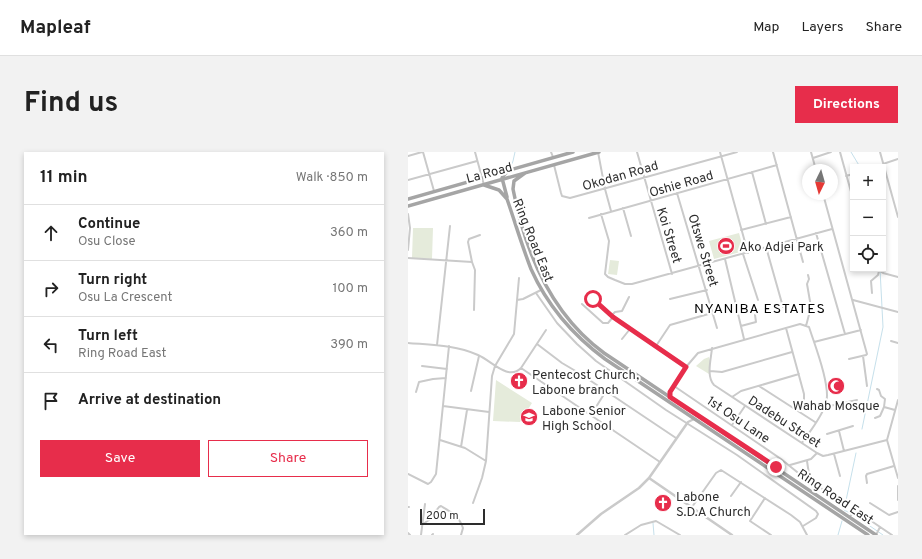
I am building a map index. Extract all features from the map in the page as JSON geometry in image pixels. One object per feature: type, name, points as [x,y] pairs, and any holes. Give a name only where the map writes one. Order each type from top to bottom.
[{"type":"main road","name":"La Road","points":[[408,199],[571,152]]},
{"type":"main road","points":[[571,152],[572,160]]},
{"type":"main road","name":"La Road","points":[[408,206],[598,152]]},
{"type":"main road","points":[[510,170],[503,176],[502,180],[507,198],[514,196]]},
{"type":"main road","name":"Ring Road East","points":[[525,173],[514,181],[513,189],[532,258],[551,295],[578,337],[594,351],[868,535]]},
{"type":"main road","name":"Ring Road East","points":[[484,185],[499,190],[507,198],[531,267],[543,290],[566,319],[599,349],[811,491],[852,515],[877,532]]},
{"type":"main road","points":[[808,495],[811,491]]},
{"type":"street","points":[[408,156],[422,152],[434,192]]},
{"type":"street","points":[[475,152],[484,185]]},
{"type":"street","points":[[551,152],[553,158]]},
{"type":"street","points":[[598,152],[611,212]]},
{"type":"street","name":"Koi Street","points":[[637,152],[643,178],[672,274]]},
{"type":"street","points":[[720,152],[748,252]]},
{"type":"street","name":"Okodan Road","points":[[554,165],[562,196],[570,198],[736,152]]},
{"type":"street","points":[[773,152],[803,262]]},
{"type":"street","points":[[811,152],[814,164]]},
{"type":"street","points":[[813,158],[832,152]]},
{"type":"street","points":[[840,152],[850,189]]},
{"type":"street","points":[[880,152],[884,164],[898,159]]},
{"type":"street","points":[[408,180],[477,160]]},
{"type":"street","name":"Oshie Road","points":[[589,218],[777,165]]},
{"type":"street","points":[[886,170],[897,206],[898,217]]},
{"type":"street","points":[[752,172],[766,224]]},
{"type":"street","points":[[846,176],[850,175]]},
{"type":"street","name":"Otswe Street","points":[[677,193],[707,290],[717,328]]},
{"type":"street","points":[[825,200],[867,354],[866,356],[849,359]]},
{"type":"street","points":[[623,208],[631,236]]},
{"type":"street","points":[[408,214],[410,228],[408,250]]},
{"type":"street","points":[[601,214],[609,241],[605,272],[606,276],[625,284],[632,284],[672,274],[832,229]]},
{"type":"street","points":[[741,230],[791,217]]},
{"type":"street","points":[[437,345],[450,226]]},
{"type":"street","points":[[816,234],[844,334]]},
{"type":"street","points":[[474,310],[475,270],[468,242],[469,239],[480,235]]},
{"type":"street","points":[[766,247],[783,307]]},
{"type":"street","points":[[743,254],[758,300]]},
{"type":"street","points":[[408,258],[472,262]]},
{"type":"street","points":[[725,259],[744,339]]},
{"type":"street","points":[[872,293],[871,281],[879,272]]},
{"type":"street","points":[[883,272],[898,277]]},
{"type":"street","points":[[806,326],[811,307],[806,284],[809,279],[808,275]]},
{"type":"street","points":[[473,503],[482,478],[486,461],[492,376],[495,366],[514,334],[519,278]]},
{"type":"street","points":[[517,300],[523,299],[543,290]]},
{"type":"street","points":[[670,299],[707,290]]},
{"type":"street","points":[[536,293],[557,323],[596,361],[737,455],[816,511],[818,514],[816,518],[803,526]]},
{"type":"street","points":[[582,304],[602,323],[608,323],[615,312],[622,311],[629,298]]},
{"type":"street","points":[[593,299],[612,316],[686,367]]},
{"type":"street","points":[[852,300],[898,312]]},
{"type":"street","points":[[656,346],[670,325],[712,313]]},
{"type":"street","points":[[741,326],[756,322],[755,315]]},
{"type":"street","points":[[670,397],[670,392],[686,367],[698,353],[800,324],[806,326],[810,329],[814,342],[827,391],[827,399],[825,407],[802,443]]},
{"type":"street","points":[[786,328],[804,396],[796,410]]},
{"type":"street","points":[[622,339],[630,329]]},
{"type":"street","points":[[408,343],[449,346],[479,356],[509,373],[516,372],[521,368],[546,330]]},
{"type":"street","points":[[814,342],[860,330]]},
{"type":"street","points":[[891,341],[898,343]]},
{"type":"street","points":[[537,344],[562,363],[676,438]]},
{"type":"street","points":[[408,475],[426,484],[431,482],[436,474],[449,346]]},
{"type":"street","points":[[712,348],[710,371],[722,372],[792,352]]},
{"type":"street","points":[[471,391],[479,356]]},
{"type":"street","points":[[863,356],[867,386]]},
{"type":"street","points":[[422,366],[447,369]]},
{"type":"street","points":[[521,368],[660,462]]},
{"type":"street","name":"Dadebu Street","points":[[710,371],[711,381],[714,385],[823,456],[887,440]]},
{"type":"street","points":[[732,397],[741,391],[799,374]]},
{"type":"street","points":[[416,392],[419,382],[436,378],[446,378]]},
{"type":"street","name":"1st Osu Lane","points":[[674,386],[832,495]]},
{"type":"street","points":[[759,386],[815,422]]},
{"type":"street","points":[[875,418],[880,416],[884,407],[885,399],[881,396],[879,390],[876,389]]},
{"type":"street","points":[[591,415],[606,391]]},
{"type":"street","points":[[665,394],[670,392]]},
{"type":"street","points":[[825,407],[857,400]]},
{"type":"street","points":[[898,400],[887,440],[898,477]]},
{"type":"street","points":[[443,406],[489,412]]},
{"type":"street","points":[[732,425],[745,406]]},
{"type":"street","points":[[884,407],[895,410]]},
{"type":"street","points":[[461,447],[467,410]]},
{"type":"street","points":[[685,413],[688,417],[687,423]]},
{"type":"street","points":[[577,535],[601,514],[639,488],[649,478],[687,423],[694,419]]},
{"type":"street","points":[[827,434],[853,426]]},
{"type":"street","points":[[839,431],[844,451]]},
{"type":"street","points":[[440,440],[461,447],[486,461]]},
{"type":"street","points":[[790,465],[814,458],[817,453]]},
{"type":"street","points":[[834,454],[840,476]]},
{"type":"street","points":[[807,461],[810,481]]},
{"type":"street","points":[[867,484],[867,474],[895,466]]},
{"type":"street","points":[[692,507],[717,471],[723,471],[792,515],[803,526],[807,535]]},
{"type":"street","points":[[649,478],[732,535]]},
{"type":"street","points":[[731,496],[741,482]]},
{"type":"street","points":[[898,486],[898,500]]},
{"type":"street","points":[[765,498],[750,521],[771,535]]},
{"type":"street","points":[[870,503],[889,515],[898,512]]},
{"type":"street","points":[[421,535],[425,504]]},
{"type":"street","points":[[423,524],[429,520],[441,506],[455,514],[460,521],[463,528],[461,535]]},
{"type":"street","points":[[852,515],[858,512],[877,532],[892,535]]},
{"type":"street","points":[[626,535],[641,525],[656,521],[680,535]]},
{"type":"green space","points":[[413,228],[433,228],[432,259],[412,258]]},
{"type":"green space","name":"Ako Adjei Park","points":[[739,233],[744,251],[714,259],[709,241]]},
{"type":"green space","points":[[610,260],[619,261],[617,275],[608,274]]},
{"type":"green space","points":[[709,357],[709,374],[696,366],[704,359]]},
{"type":"green space","points":[[496,380],[532,403],[520,422],[493,421]]},
{"type":"waterway","points":[[486,173],[511,166],[515,152]]},
{"type":"waterway","points":[[851,152],[858,164]]},
{"type":"waterway","points":[[862,429],[883,327],[880,272]]},
{"type":"waterway","points":[[856,453],[844,510],[883,535]]},
{"type":"waterway","points":[[838,535],[842,521]]},
{"type":"waterway","points":[[653,523],[654,535]]},
{"type":"place","name":"Ako Adjei Park","points":[[726,246]]},
{"type":"place","name":"Pentecost Church, Labone branch","points":[[519,381]]},
{"type":"place","name":"Wahab Mosque","points":[[836,386]]},
{"type":"place","name":"Labone Senior High School","points":[[529,417]]},
{"type":"place","name":"Labone S.D.A Church","points":[[663,503]]},
{"type":"district","name":"NYANIBA ESTATES","points":[[760,308]]},
{"type":"route","points":[[593,299],[613,317],[686,367],[670,392],[670,397],[776,467]]}]
